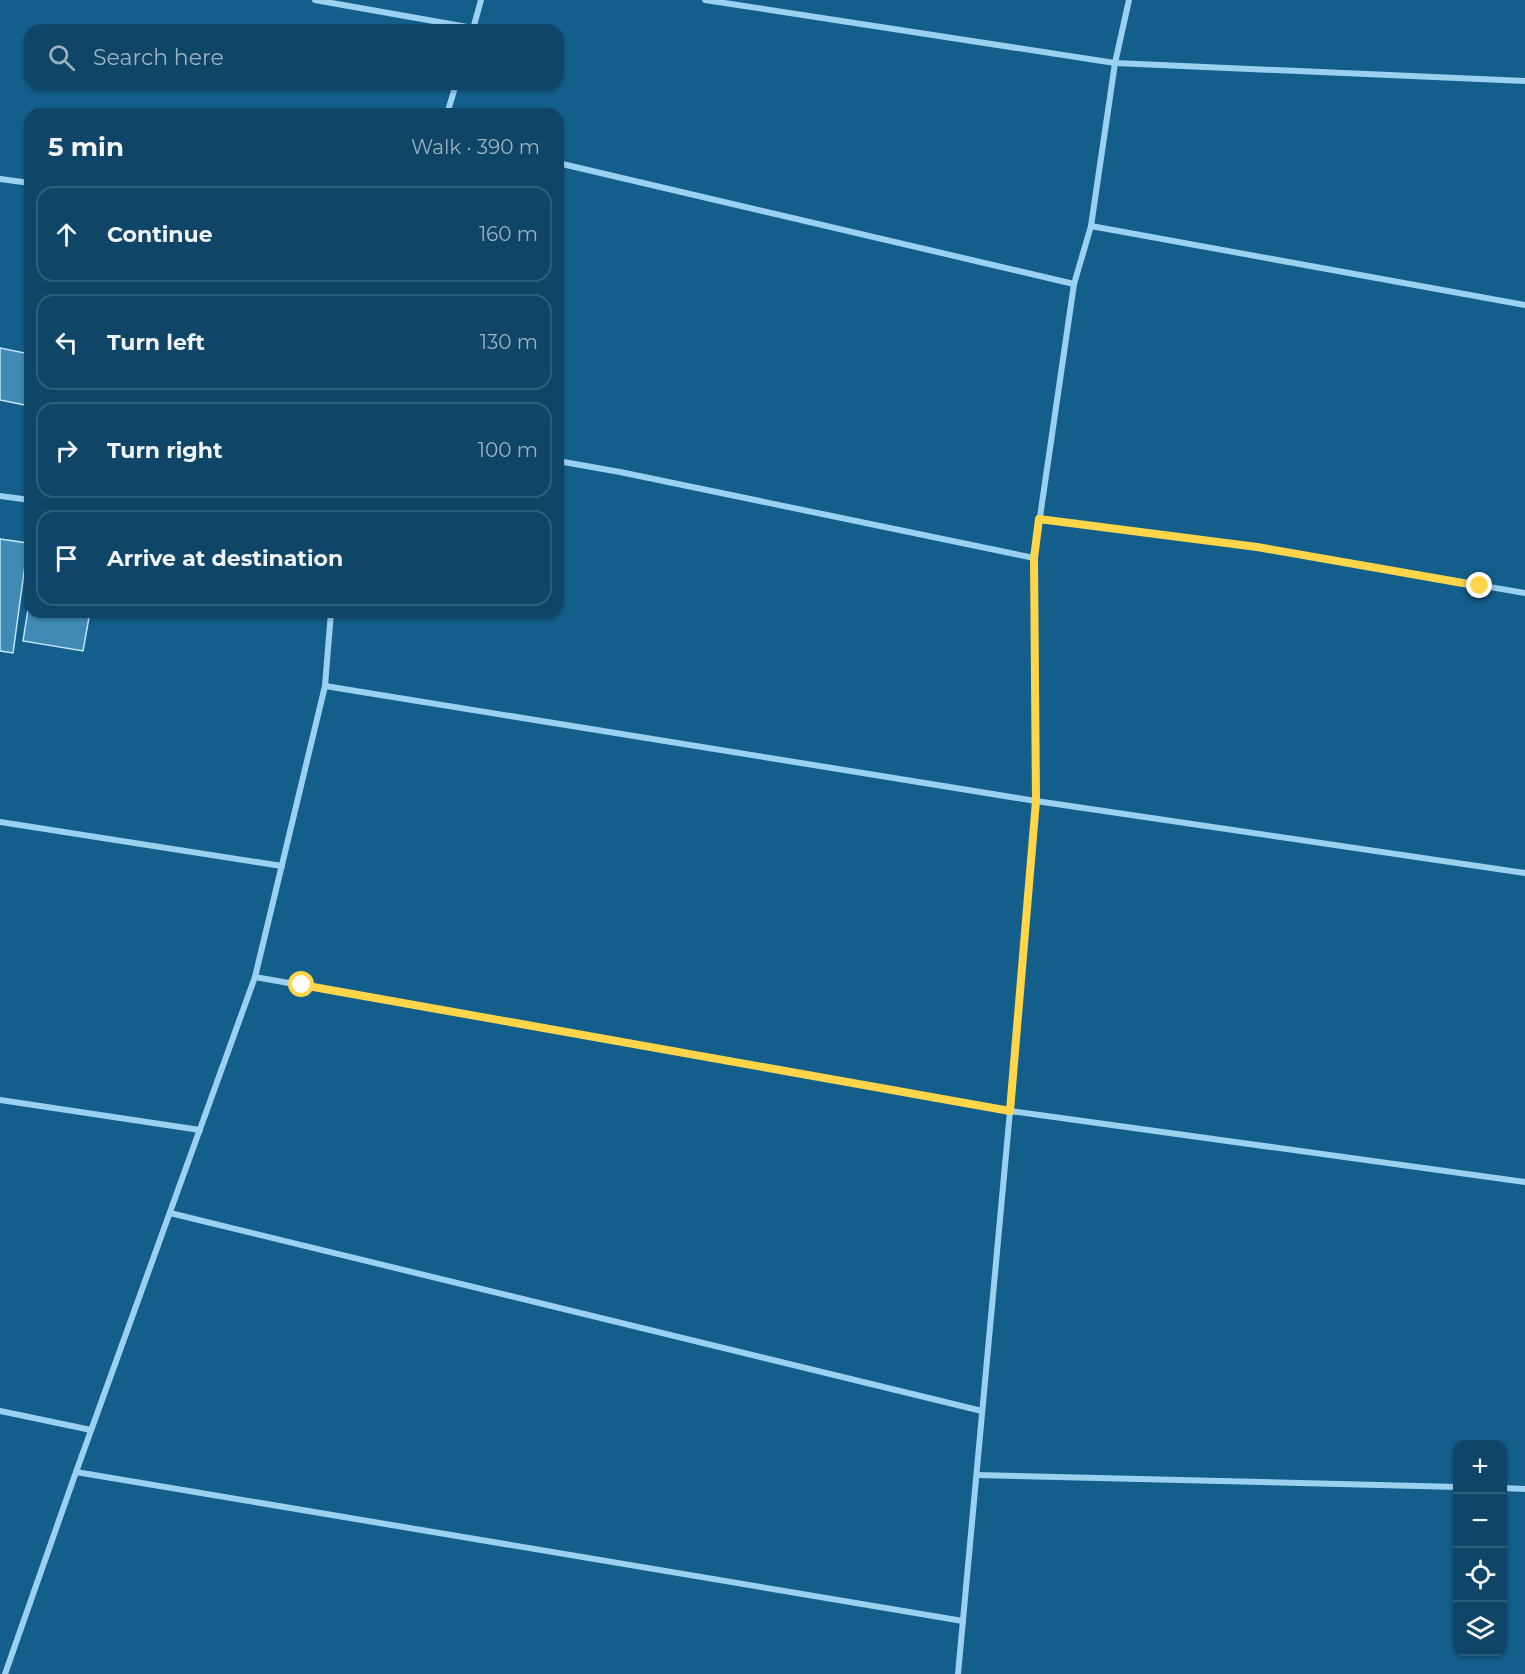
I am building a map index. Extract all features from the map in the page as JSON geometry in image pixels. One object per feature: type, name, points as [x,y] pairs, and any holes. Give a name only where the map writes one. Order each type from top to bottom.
[{"type":"street","points":[[315,0],[446,24]]},
{"type":"street","points":[[474,24],[481,0]]},
{"type":"street","points":[[705,0],[1115,63],[1525,81]]},
{"type":"street","points":[[958,1674],[1036,801],[1034,558],[1074,284],[1091,226],[1115,63],[1129,0]]},
{"type":"street","points":[[449,108],[454,90]]},
{"type":"street","points":[[564,164],[1074,284]]},
{"type":"street","points":[[0,179],[24,182]]},
{"type":"street","points":[[1091,226],[1525,305]]},
{"type":"street","points":[[564,462],[1034,558]]},
{"type":"street","points":[[0,496],[24,499]]},
{"type":"street","points":[[1039,519],[1257,547],[1525,593]]},
{"type":"street","points":[[5,1674],[255,977],[325,686],[331,618]]},
{"type":"street","points":[[325,686],[1036,801],[1525,873]]},
{"type":"street","points":[[0,822],[282,866]]},
{"type":"street","points":[[255,977],[1010,1111],[1525,1182]]},
{"type":"street","points":[[0,1100],[200,1130]]},
{"type":"street","points":[[170,1213],[982,1411]]},
{"type":"street","points":[[0,1411],[91,1430]]},
{"type":"street","points":[[76,1472],[963,1621]]},
{"type":"street","points":[[977,1475],[1453,1487]]},
{"type":"street","points":[[1507,1488],[1525,1489]]},
{"type":"building","points":[[0,348],[24,353],[24,405],[0,400]]},
{"type":"building","points":[[0,539],[24,542],[24,572],[13,653],[0,651]]},
{"type":"building","points":[[27,618],[89,618],[83,651],[23,641]]},
{"type":"route","points":[[302,985],[1010,1111],[1036,801],[1034,558],[1039,519],[1257,547],[1480,586]]}]
